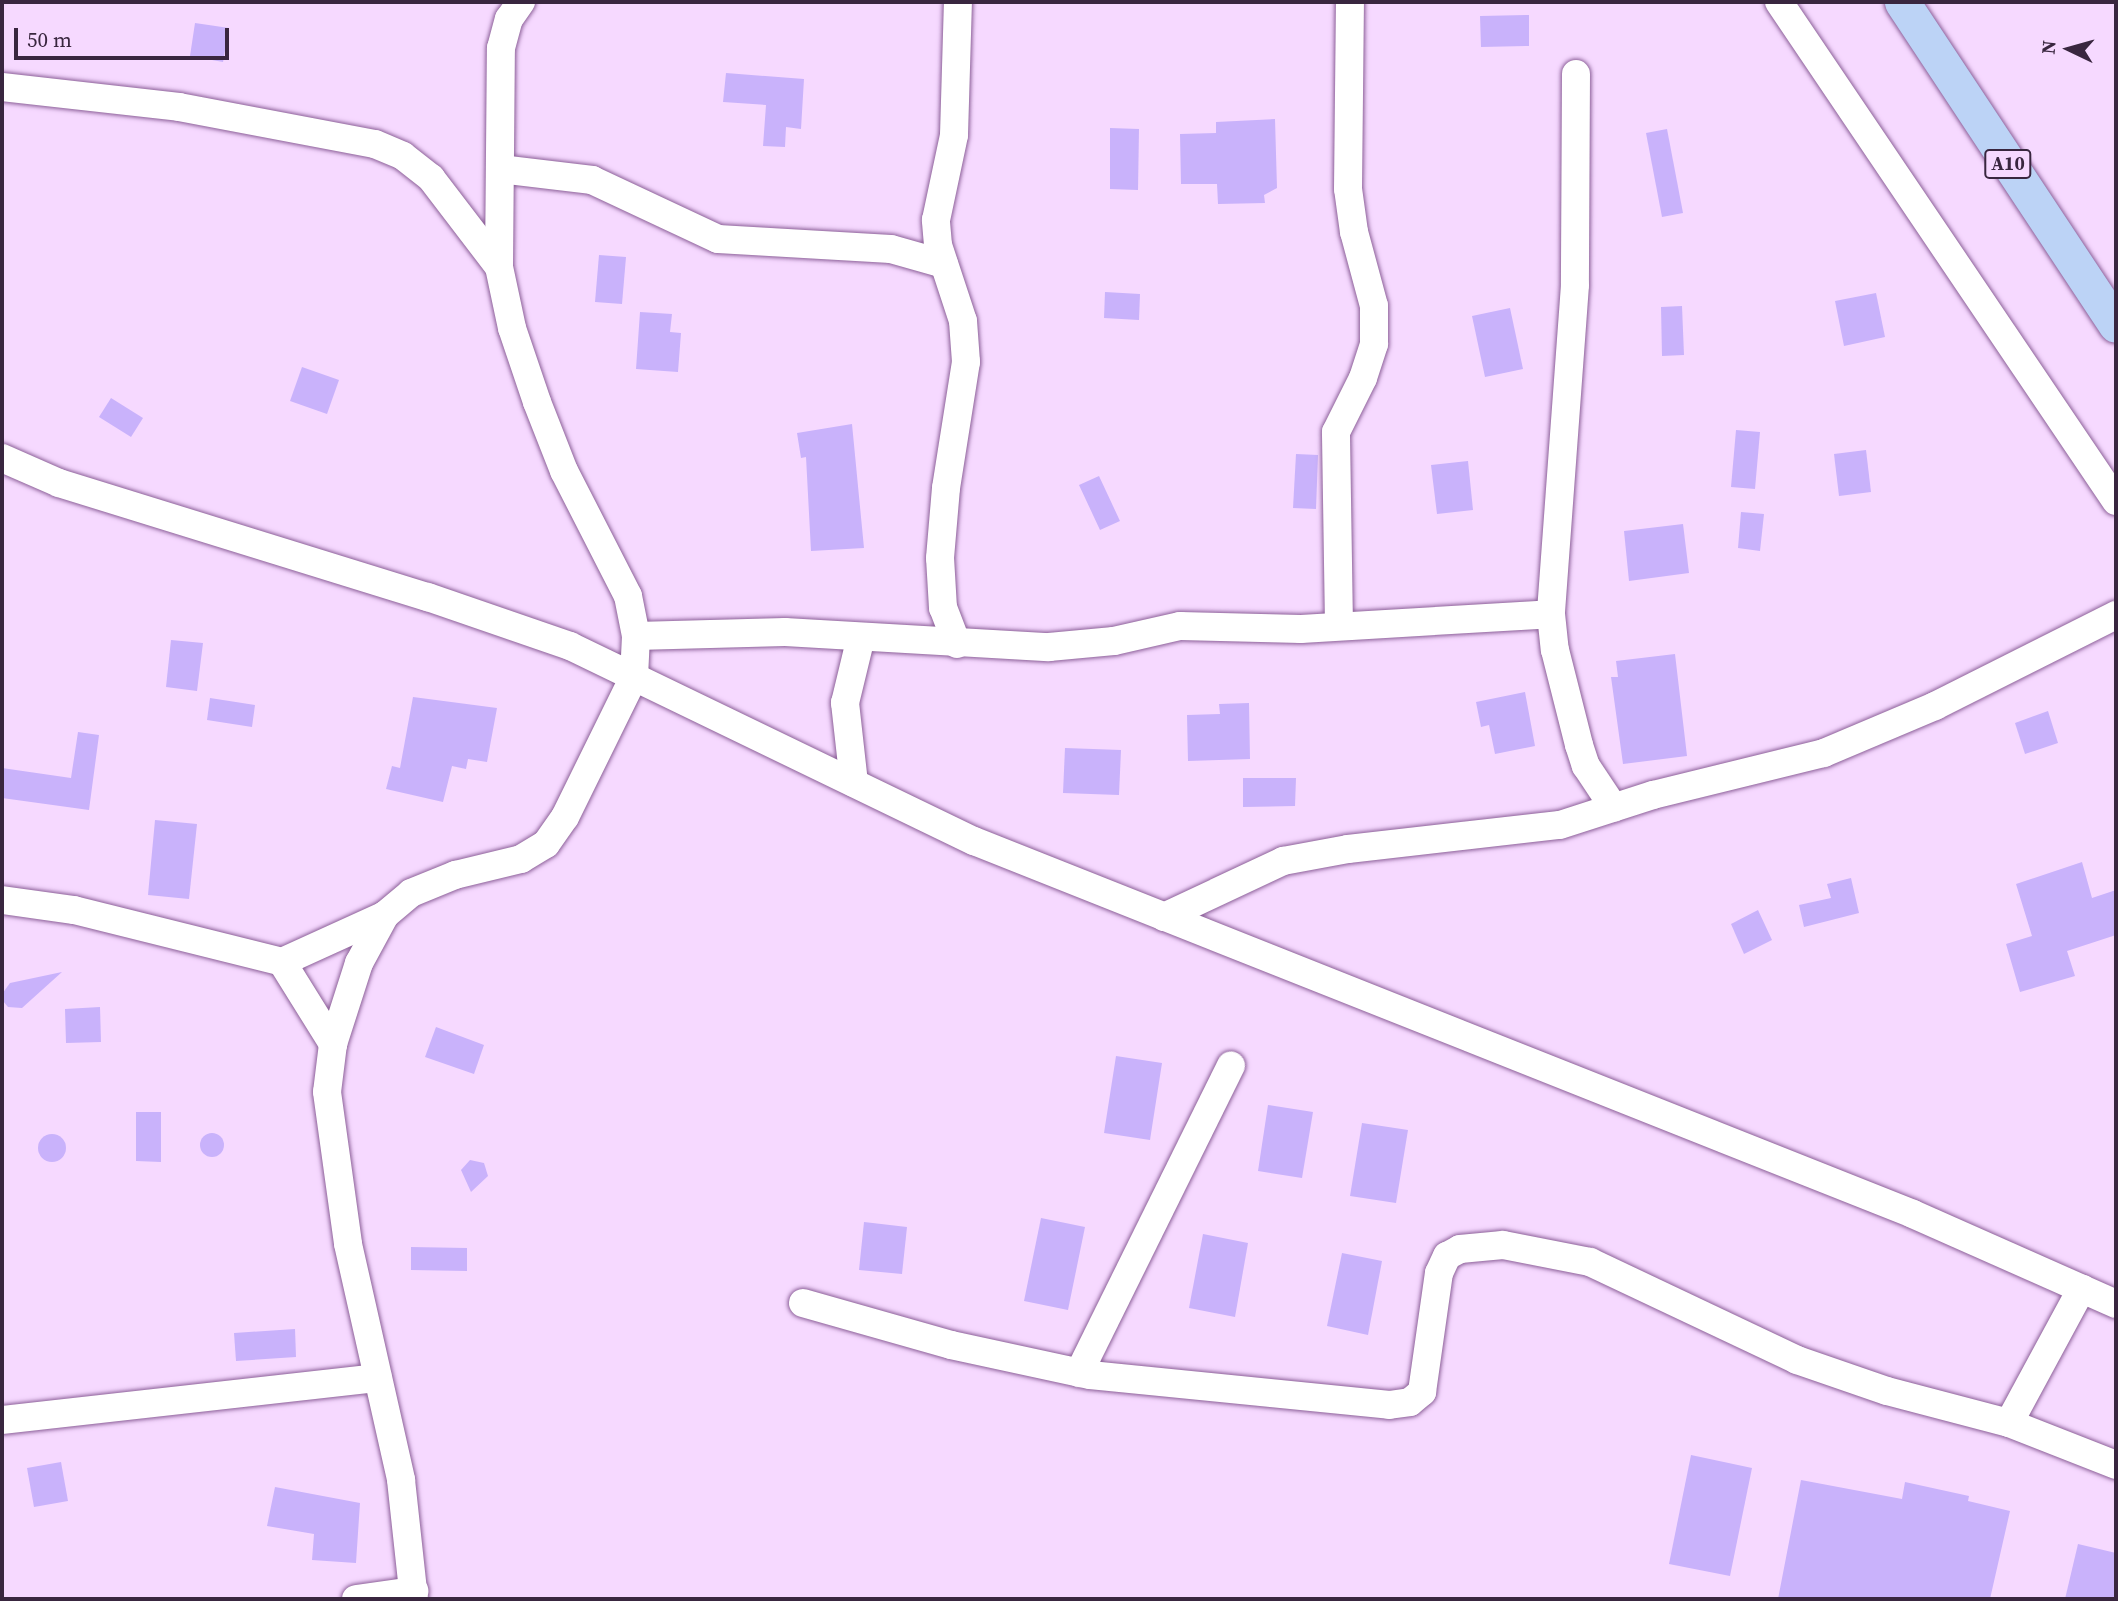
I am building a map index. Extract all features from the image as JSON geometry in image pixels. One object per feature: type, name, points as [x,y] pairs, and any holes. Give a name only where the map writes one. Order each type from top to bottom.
[{"type":"main road","name":"A10","points":[[1902,2],[2116,325]]},
{"type":"street","points":[[2,900],[74,910],[282,962],[385,915],[411,893],[455,875],[521,859],[546,844],[565,817],[634,677],[636,636],[628,596],[564,471],[537,402],[512,328],[499,267],[501,48],[509,19],[521,2]]},
{"type":"street","points":[[957,644],[943,608],[940,558],[946,488],[966,362],[962,321],[944,264],[936,220],[954,135],[958,2]]},
{"type":"street","points":[[1339,626],[1336,432],[1370,355],[1374,306],[1354,232],[1348,189],[1350,2]]},
{"type":"street","points":[[1779,2],[2116,501]]},
{"type":"street","points":[[1576,74],[1575,285],[1551,614],[1555,650],[1579,745],[1586,766],[1614,808]]},
{"type":"street","points":[[2,87],[167,105],[375,144],[403,156],[431,178],[499,267]]},
{"type":"street","points":[[499,169],[592,180],[718,239],[891,249],[944,264]]},
{"type":"street","points":[[2,458],[59,483],[441,601],[570,646],[974,841],[1913,1214],[2116,1304]]},
{"type":"street","points":[[636,636],[785,632],[957,644],[1083,644],[1180,626],[1339,626],[1551,614]]},
{"type":"street","points":[[1164,917],[1283,861],[1348,849],[1549,827],[1855,742],[2116,615]]},
{"type":"street","points":[[854,783],[845,703],[860,637]]},
{"type":"street","points":[[356,1599],[414,1595],[401,1480],[333,1155],[327,1092],[333,1044],[359,962],[385,915]]},
{"type":"street","points":[[282,962],[333,1044]]},
{"type":"street","points":[[1079,1373],[1231,1065]]},
{"type":"street","points":[[803,1303],[951,1345],[1079,1373],[1390,1405],[1410,1402],[1422,1392],[1427,1373],[1439,1273],[1447,1256],[1460,1249],[1503,1245],[1590,1262],[1797,1360],[1886,1391],[2009,1423],[2116,1465]]},
{"type":"street","points":[[2009,1423],[2082,1288]]},
{"type":"street","points":[[2,1420],[378,1378]]},
{"type":"building","points":[[1529,15],[1529,46],[1481,47],[1480,16]]},
{"type":"building","points":[[195,23],[229,28],[223,62],[190,56]]},
{"type":"building","points":[[726,73],[804,79],[801,129],[786,127],[785,147],[763,146],[766,105],[723,102]]},
{"type":"building","points":[[1275,119],[1277,188],[1264,195],[1265,203],[1218,204],[1217,184],[1181,184],[1180,134],[1216,133],[1216,122]]},
{"type":"building","points":[[1110,128],[1139,129],[1138,190],[1110,189]]},
{"type":"building","points":[[1667,129],[1683,213],[1662,217],[1646,133]]},
{"type":"building","points":[[599,255],[626,257],[622,304],[595,302]]},
{"type":"building","points":[[1105,292],[1140,294],[1139,320],[1104,318]]},
{"type":"building","points":[[1876,293],[1885,337],[1844,346],[1835,301]]},
{"type":"building","points":[[1682,306],[1684,355],[1662,356],[1661,307]]},
{"type":"building","points":[[1510,308],[1523,369],[1485,377],[1472,316]]},
{"type":"building","points":[[640,312],[672,314],[670,332],[681,333],[678,372],[636,369]]},
{"type":"building","points":[[302,367],[339,380],[327,414],[290,401]]},
{"type":"building","points":[[111,398],[143,418],[131,437],[99,417]]},
{"type":"building","points":[[852,424],[864,548],[811,551],[806,457],[801,458],[797,433]]},
{"type":"building","points":[[1736,430],[1760,432],[1755,489],[1731,487]]},
{"type":"building","points":[[1866,450],[1871,492],[1839,496],[1834,454]]},
{"type":"building","points":[[1296,454],[1318,455],[1316,509],[1293,508]]},
{"type":"building","points":[[1468,461],[1473,510],[1437,514],[1431,465]]},
{"type":"building","points":[[1099,476],[1120,521],[1100,530],[1079,485]]},
{"type":"building","points":[[1741,512],[1764,514],[1760,551],[1738,548]]},
{"type":"building","points":[[1683,524],[1689,573],[1629,581],[1624,531]]},
{"type":"building","points":[[171,640],[203,643],[197,691],[166,687]]},
{"type":"building","points":[[1675,654],[1687,756],[1623,764],[1611,677],[1618,677],[1616,661]]},
{"type":"building","points":[[1525,692],[1535,746],[1495,754],[1489,725],[1481,727],[1476,702]]},
{"type":"building","points":[[413,697],[497,708],[487,762],[468,759],[466,769],[452,766],[443,802],[386,789],[392,766],[400,768]]},
{"type":"building","points":[[210,698],[255,705],[252,727],[207,720]]},
{"type":"building","points":[[1249,703],[1250,759],[1188,761],[1187,715],[1220,714],[1219,704]]},
{"type":"building","points":[[2048,711],[2058,743],[2025,754],[2015,723]]},
{"type":"building","points":[[78,732],[99,735],[89,810],[2,798],[2,768],[71,778]]},
{"type":"building","points":[[1065,748],[1121,750],[1119,795],[1063,793]]},
{"type":"building","points":[[1243,778],[1296,778],[1295,806],[1243,807]]},
{"type":"building","points":[[155,820],[197,824],[189,899],[148,895]]},
{"type":"building","points":[[2082,862],[2092,898],[2116,890],[2116,935],[2067,951],[2075,976],[2020,992],[2006,944],[2032,936],[2016,884]]},
{"type":"building","points":[[1851,878],[1859,913],[1804,927],[1799,905],[1831,898],[1827,884]]},
{"type":"building","points":[[1758,910],[1772,940],[1744,954],[1731,924]]},
{"type":"building","points":[[62,972],[22,1008],[8,1007],[3,1001],[2,994],[10,983]]},
{"type":"building","points":[[100,1007],[101,1042],[66,1043],[65,1009]]},
{"type":"building","points":[[436,1027],[484,1045],[474,1074],[425,1057]]},
{"type":"building","points":[[1116,1056],[1162,1063],[1150,1140],[1104,1133]]},
{"type":"building","points":[[1268,1105],[1313,1112],[1302,1178],[1258,1171]]},
{"type":"building","points":[[136,1112],[161,1112],[161,1162],[136,1161]]},
{"type":"building","points":[[1362,1123],[1408,1130],[1396,1203],[1350,1196]]},
{"type":"building","points":[[212,1133],[221,1136],[224,1145],[221,1154],[212,1157],[203,1154],[200,1145],[203,1136]]},
{"type":"building","points":[[52,1134],[62,1138],[66,1148],[62,1158],[52,1162],[42,1158],[38,1148],[42,1138]]},
{"type":"building","points":[[470,1160],[484,1163],[488,1176],[471,1192],[461,1170]]},
{"type":"building","points":[[1041,1218],[1085,1227],[1068,1310],[1024,1301]]},
{"type":"building","points":[[864,1222],[907,1227],[902,1274],[859,1270]]},
{"type":"building","points":[[1203,1234],[1248,1243],[1235,1317],[1189,1308]]},
{"type":"building","points":[[411,1247],[467,1248],[467,1271],[411,1270]]},
{"type":"building","points":[[1342,1253],[1382,1261],[1368,1335],[1327,1326]]},
{"type":"building","points":[[295,1329],[296,1357],[236,1361],[234,1333]]},
{"type":"building","points":[[1691,1455],[1752,1468],[1730,1576],[1669,1564]]},
{"type":"building","points":[[61,1462],[68,1501],[34,1507],[27,1468]]},
{"type":"building","points":[[1801,1480],[1902,1499],[1905,1482],[1969,1496],[1968,1501],[2010,1511],[1990,1599],[1778,1599]]},
{"type":"building","points":[[275,1487],[360,1503],[356,1563],[312,1560],[314,1534],[267,1526]]},
{"type":"building","points":[[2078,1544],[2116,1553],[2116,1599],[2065,1599]]}]
